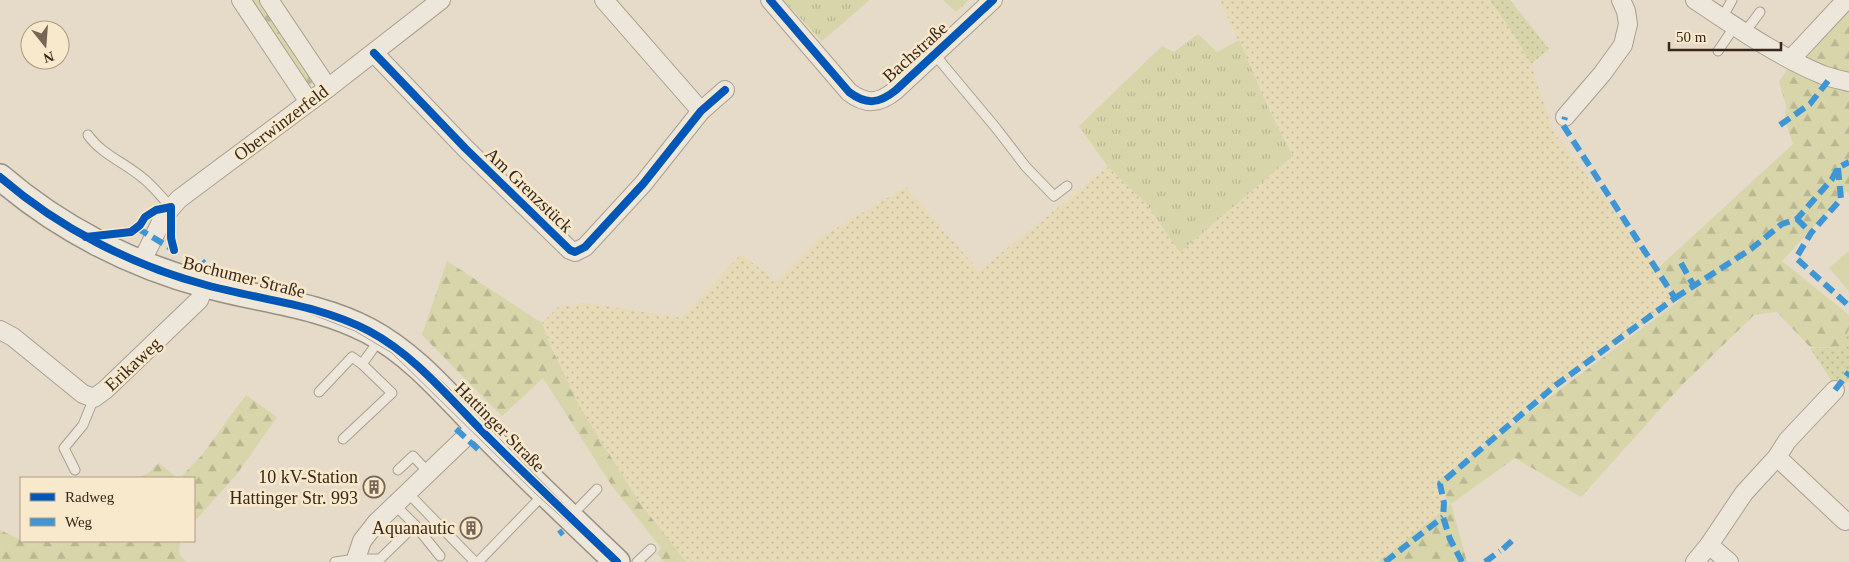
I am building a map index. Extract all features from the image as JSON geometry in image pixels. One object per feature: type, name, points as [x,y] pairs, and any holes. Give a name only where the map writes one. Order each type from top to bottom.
[{"type":"street","points":[[241,0],[310,102]]},
{"type":"street","points":[[268,0],[328,88]]},
{"type":"street","name":"Oberwinzerfeld","points":[[141,263],[158,225],[171,208],[192,190],[374,54],[441,0]]},
{"type":"street","points":[[604,0],[701,111],[725,90]]},
{"type":"street","name":"Bachstraße","points":[[770,0],[849,92],[859,100],[877,101],[892,94],[993,0]]},
{"type":"street","points":[[1565,117],[1602,74],[1623,45],[1628,24],[1626,11],[1621,0]]},
{"type":"street","points":[[1794,65],[1846,0]]},
{"type":"street","points":[[1716,11],[1794,65],[1849,82]]},
{"type":"street","name":"Am Grenzstück","points":[[374,54],[464,148],[570,250],[575,252],[585,247],[643,184],[701,111]]},
{"type":"street","name":"Bochumer Straße","points":[[0,177],[81,234],[141,263],[205,285],[314,309],[355,324]]},
{"type":"street","name":"Erikaweg","points":[[0,330],[13,337],[83,394],[94,398],[105,390],[199,300],[205,285]]},
{"type":"street","name":"Hattinger Straße","points":[[355,324],[381,338],[415,363],[617,562]]},
{"type":"street","points":[[1695,562],[1709,545],[1744,492],[1777,457],[1787,441],[1835,390]]},
{"type":"street","name":"Hattinger Straße","points":[[354,561],[362,541],[376,523],[477,426]]},
{"type":"street","points":[[1777,457],[1845,521]]},
{"type":"street","points":[[1709,545],[1730,562]]},
{"type":"lane","points":[[1716,11],[1732,0]]},
{"type":"lane","points":[[1716,11],[1760,12]]},
{"type":"lane","points":[[1716,11],[1718,50]]},
{"type":"lane","points":[[934,54],[996,128],[1026,168],[1054,196],[1067,186]]},
{"type":"lane","points":[[88,135],[94,144],[109,156],[143,178],[171,208]]},
{"type":"lane","points":[[362,364],[381,338]]},
{"type":"lane","points":[[319,392],[352,357],[392,392],[344,439]]},
{"type":"lane","points":[[75,470],[64,448],[83,425],[94,398]]},
{"type":"lane","points":[[398,470],[413,456],[429,473]]},
{"type":"lane","points":[[570,517],[597,489]]},
{"type":"lane","points":[[401,499],[477,562],[545,493]]},
{"type":"lane","points":[[401,499],[415,525],[440,556]]},
{"type":"lane","points":[[335,562],[380,559],[415,525]]},
{"type":"lane","points":[[637,562],[651,549]]},
{"type":"shaded area","points":[[1220,0],[1490,0],[1531,64],[1553,131],[1679,298],[1558,386],[1437,480],[1451,504],[1378,562],[686,562],[639,502],[581,409],[551,347],[542,323],[558,307],[587,303],[682,318],[741,254],[777,282],[820,238],[906,187],[979,271],[1108,167],[1146,203],[1180,252],[1293,156],[1269,110]]},
{"type":"green space","points":[[247,0],[263,0],[313,82],[309,85],[304,83]]},
{"type":"green space","points":[[783,0],[870,0],[822,41]]},
{"type":"green space","points":[[943,0],[969,0],[956,12]]},
{"type":"green space","points":[[1490,0],[1510,0],[1549,49],[1531,64]]},
{"type":"green space","points":[[1849,9],[1849,77],[1799,58]]},
{"type":"green space","points":[[1198,34],[1217,52],[1239,40],[1269,110],[1293,156],[1180,252],[1146,203],[1108,167],[1079,126],[1162,46],[1174,52]]},
{"type":"green space","points":[[1789,67],[1849,87],[1849,194],[1846,191],[1782,261],[1849,315],[1849,329],[1842,348],[1810,347],[1777,312],[1754,315],[1681,386],[1581,497],[1515,458],[1451,504],[1437,481],[1679,301],[1657,269],[1793,144],[1785,120],[1786,105],[1779,82]]},
{"type":"green space","points":[[1849,251],[1849,291],[1829,268]]},
{"type":"green space","points":[[447,261],[542,323],[551,347],[581,409],[639,502],[686,562],[664,562],[657,554],[661,548],[612,486],[543,378],[502,416],[422,335]]},
{"type":"green space","points":[[1849,329],[1849,381],[1837,389],[1810,348],[1842,348]]},
{"type":"green space","points":[[246,395],[277,417],[237,474],[195,521],[195,477],[181,477],[202,455]]},
{"type":"green space","points":[[159,463],[176,477],[138,477],[147,474]]},
{"type":"green space","points":[[1451,504],[1467,562],[1378,562]]},
{"type":"green space","points":[[0,530],[20,540],[20,542],[180,542],[179,554],[186,562],[0,562]]},
{"type":"tram line","points":[[0,173],[49,211],[75,227],[131,255],[190,277],[312,306],[348,318],[384,337],[403,349],[437,376],[622,562]]},
{"type":"tram line","points":[[303,311],[355,331],[392,353],[537,495],[612,562]]},
{"type":"marked path","points":[[1780,125],[1810,104],[1831,77]]},
{"type":"marked path","points":[[1462,562],[1450,539],[1443,517],[1444,503],[1440,484],[1556,385],[1675,298],[1563,125],[1565,117]]},
{"type":"marked path","points":[[1675,298],[1751,249],[1782,224],[1797,219],[1832,179],[1838,168],[1849,162]]},
{"type":"marked path","points":[[1838,168],[1841,199],[1811,233],[1796,258],[1849,306]]},
{"type":"marked path","points":[[1797,219],[1811,233]]},
{"type":"marked path","points":[[137,228],[174,250]]},
{"type":"marked path","points":[[1681,263],[1694,286]]},
{"type":"marked path","points":[[1835,390],[1849,372]]},
{"type":"marked path","points":[[456,429],[480,451]]},
{"type":"marked path","points":[[1385,562],[1443,517]]},
{"type":"marked path","points":[[559,534],[563,531]]},
{"type":"marked path","points":[[1503,549],[1515,538]]},
{"type":"marked path","points":[[1485,562],[1500,551]]},
{"type":"cycle path","points":[[770,0],[849,92],[867,101],[878,100],[890,95],[993,0]]},
{"type":"cycle path","points":[[374,53],[465,148],[570,250],[575,252],[585,247],[643,184],[701,111],[725,90]]},
{"type":"cycle path","points":[[0,177],[47,213],[71,228],[97,243],[150,267],[206,285],[330,315],[350,322],[387,342],[419,367],[507,456],[617,562]]},
{"type":"cycle path","points":[[86,237],[131,232],[140,225],[145,217],[156,210],[171,207],[171,238],[174,250]]},
{"type":"place","name":"10 kV-Station Hattinger Str. 993","points":[[374,487]]},
{"type":"place","name":"Aquanautic","points":[[471,528]]}]
